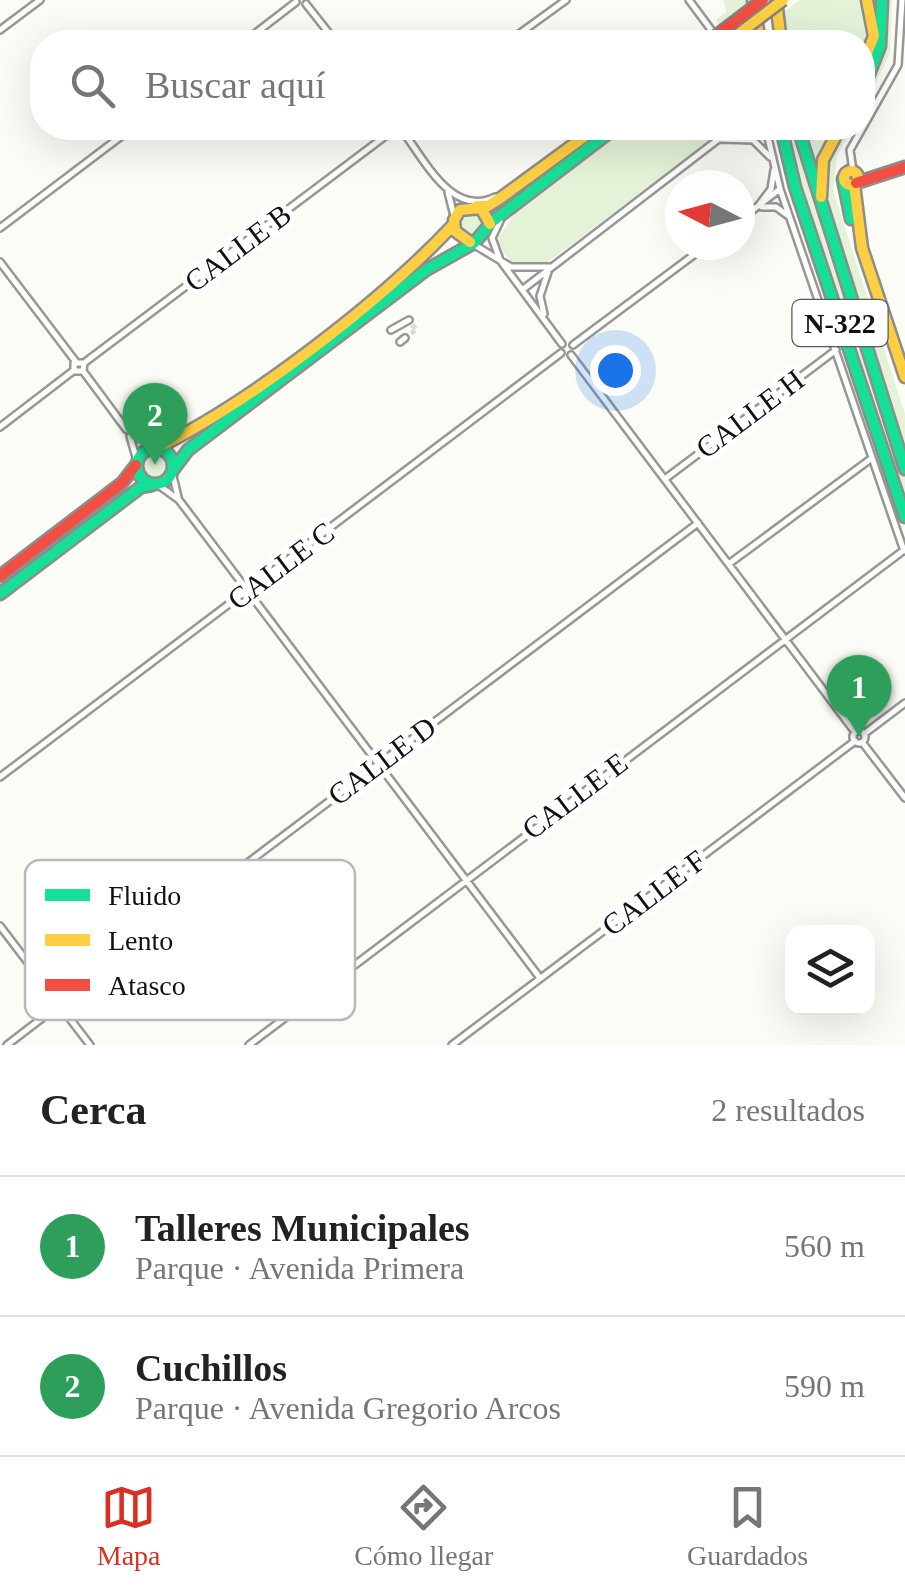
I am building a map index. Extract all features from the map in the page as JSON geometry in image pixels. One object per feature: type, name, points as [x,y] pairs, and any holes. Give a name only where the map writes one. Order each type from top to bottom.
[{"type":"main road","points":[[719,30],[758,0]]},
{"type":"main road","points":[[758,0],[761,30]]},
{"type":"main road","points":[[776,0],[780,30]]},
{"type":"main road","points":[[744,30],[783,0]]},
{"type":"main road","points":[[867,0],[873,30]]},
{"type":"main road","points":[[875,59],[880,46],[882,0]]},
{"type":"main road","points":[[2,574],[122,483],[143,452],[190,432],[420,259],[460,210],[471,204],[488,206],[580,140]]},
{"type":"main road","points":[[0,594],[142,487],[155,484],[173,471],[198,442],[461,247],[476,244],[526,194],[599,140]]},
{"type":"main road","name":"N-322","points":[[777,140],[905,517]]},
{"type":"main road","name":"N-322","points":[[801,140],[905,469]]},
{"type":"main road","points":[[821,211],[823,160],[834,140]]},
{"type":"main road","points":[[905,166],[853,178],[844,197],[905,377]]},
{"type":"main road","points":[[471,204],[489,216],[491,232]]},
{"type":"main road","points":[[454,222],[460,237],[476,244]]},
{"type":"main road","points":[[156,447],[168,453],[173,471]]},
{"type":"main road","points":[[137,463],[140,478],[155,484]]},
{"type":"street","points":[[0,30],[40,0]]},
{"type":"street","points":[[525,30],[566,0]]},
{"type":"street","points":[[689,0],[706,30]]},
{"type":"street","points":[[875,106],[898,66],[902,0]]},
{"type":"street","points":[[259,30],[295,1],[307,2],[327,30]]},
{"type":"street","points":[[0,228],[116,140]]},
{"type":"street","name":"CALLE B","points":[[81,365],[377,140]]},
{"type":"street","points":[[413,140],[448,190],[471,204]]},
{"type":"street","points":[[522,290],[720,140]]},
{"type":"street","points":[[751,140],[772,160]]},
{"type":"street","points":[[773,140],[772,160],[780,190],[904,552]]},
{"type":"street","points":[[853,178],[848,163],[856,140]]},
{"type":"street","points":[[755,209],[769,192],[774,168]]},
{"type":"street","points":[[448,190],[454,222]]},
{"type":"street","points":[[769,192],[780,190]]},
{"type":"street","points":[[755,209],[780,190]]},
{"type":"street","points":[[755,210],[776,207],[791,219]]},
{"type":"street","points":[[491,232],[500,260],[562,344],[561,354],[571,355],[858,741],[905,798]]},
{"type":"street","points":[[476,244],[525,270],[551,268]]},
{"type":"street","points":[[562,344],[573,345],[687,260]]},
{"type":"street","points":[[0,262],[126,429],[137,463]]},
{"type":"street","points":[[549,326],[540,296],[551,268]]},
{"type":"street","points":[[391,330],[408,320]]},
{"type":"street","points":[[571,355],[573,345]]},
{"type":"street","name":"CALLE H","points":[[665,479],[836,350]]},
{"type":"street","name":"CALLE C","points":[[0,777],[561,354]]},
{"type":"street","points":[[0,427],[81,365]]},
{"type":"street","points":[[126,429],[156,447]]},
{"type":"street","points":[[729,564],[872,458]]},
{"type":"street","points":[[173,471],[178,500]]},
{"type":"street","points":[[155,484],[178,500],[540,978]]},
{"type":"street","name":"CALLE D","points":[[251,860],[698,522]]},
{"type":"street","name":"CALLE E","points":[[355,964],[904,552]]},
{"type":"street","points":[[858,741],[905,702]]},
{"type":"street","points":[[855,732],[864,734]]},
{"type":"street","name":"CALLE F","points":[[452,1045],[858,741]]},
{"type":"street","points":[[0,926],[25,959]]},
{"type":"street","points":[[7,1045],[40,1020]]},
{"type":"street","points":[[71,1020],[90,1045]]},
{"type":"street","name":"CALLE E","points":[[249,1045],[282,1020]]},
{"type":"green space","points":[[723,0],[750,0],[750,4],[720,26],[716,20],[727,12]]},
{"type":"green space","points":[[800,0],[864,0],[871,23],[869,30],[785,30],[783,12]]},
{"type":"green space","points":[[887,0],[892,0],[890,53],[875,84],[883,53]]},
{"type":"green space","points":[[607,140],[711,140],[671,170],[665,170],[665,174],[545,264],[514,263],[504,254],[498,239],[518,208]]},
{"type":"green space","points":[[789,140],[797,140],[825,242],[905,478],[905,504],[820,250]]},
{"type":"green space","points":[[810,140],[830,140],[819,170]]},
{"type":"green space","points":[[839,140],[846,140],[837,156],[833,191],[905,414],[905,447],[826,200],[828,163]]},
{"type":"green space","points":[[471,210],[481,214],[485,224],[481,234],[471,238],[461,234],[457,224],[461,214]]},
{"type":"green space","points":[[155,450],[169,459],[170,465],[161,479],[155,480],[141,471],[140,465],[149,451]]},
{"type":"tunnel","points":[[405,338],[416,330],[409,320]]},
{"type":"traffic: fast","points":[[875,59],[880,46],[882,0]]},
{"type":"traffic: fast","points":[[173,470],[188,450],[426,270],[474,243],[493,221],[599,140]]},
{"type":"traffic: fast","points":[[784,140],[795,187],[905,517]]},
{"type":"traffic: fast","points":[[802,140],[905,469]]},
{"type":"traffic: fast","points":[[843,179],[851,219]]},
{"type":"traffic: fast","points":[[155,448],[168,453],[173,466],[168,479],[155,484],[142,479],[137,466],[142,453],[155,448]]},
{"type":"traffic: fast","points":[[0,594],[141,487],[152,485]]},
{"type":"traffic: slow","points":[[753,0],[758,30]]},
{"type":"traffic: slow","points":[[776,0],[780,30]]},
{"type":"traffic: slow","points":[[744,30],[783,0]]},
{"type":"traffic: slow","points":[[867,0],[873,30]]},
{"type":"traffic: slow","points":[[477,206],[488,206],[502,197],[580,140]]},
{"type":"traffic: slow","points":[[821,197],[823,160],[834,140]]},
{"type":"traffic: slow","points":[[851,171],[858,178],[851,185],[844,178],[851,171]]},
{"type":"traffic: slow","points":[[854,184],[862,248],[905,377]]},
{"type":"traffic: slow","points":[[470,242],[455,231],[454,220],[460,210],[481,208],[490,224]]},
{"type":"traffic: slow","points":[[157,448],[233,404],[314,347],[391,285],[454,224]]},
{"type":"traffic: jam","points":[[724,30],[763,0]]},
{"type":"traffic: jam","points":[[856,183],[905,167]]},
{"type":"traffic: jam","points":[[0,576],[122,483],[136,465]]},
{"type":"place","name":"Cuchillos","points":[[155,465]]},
{"type":"place","name":"Talleres Municipales","points":[[859,737]]}]
